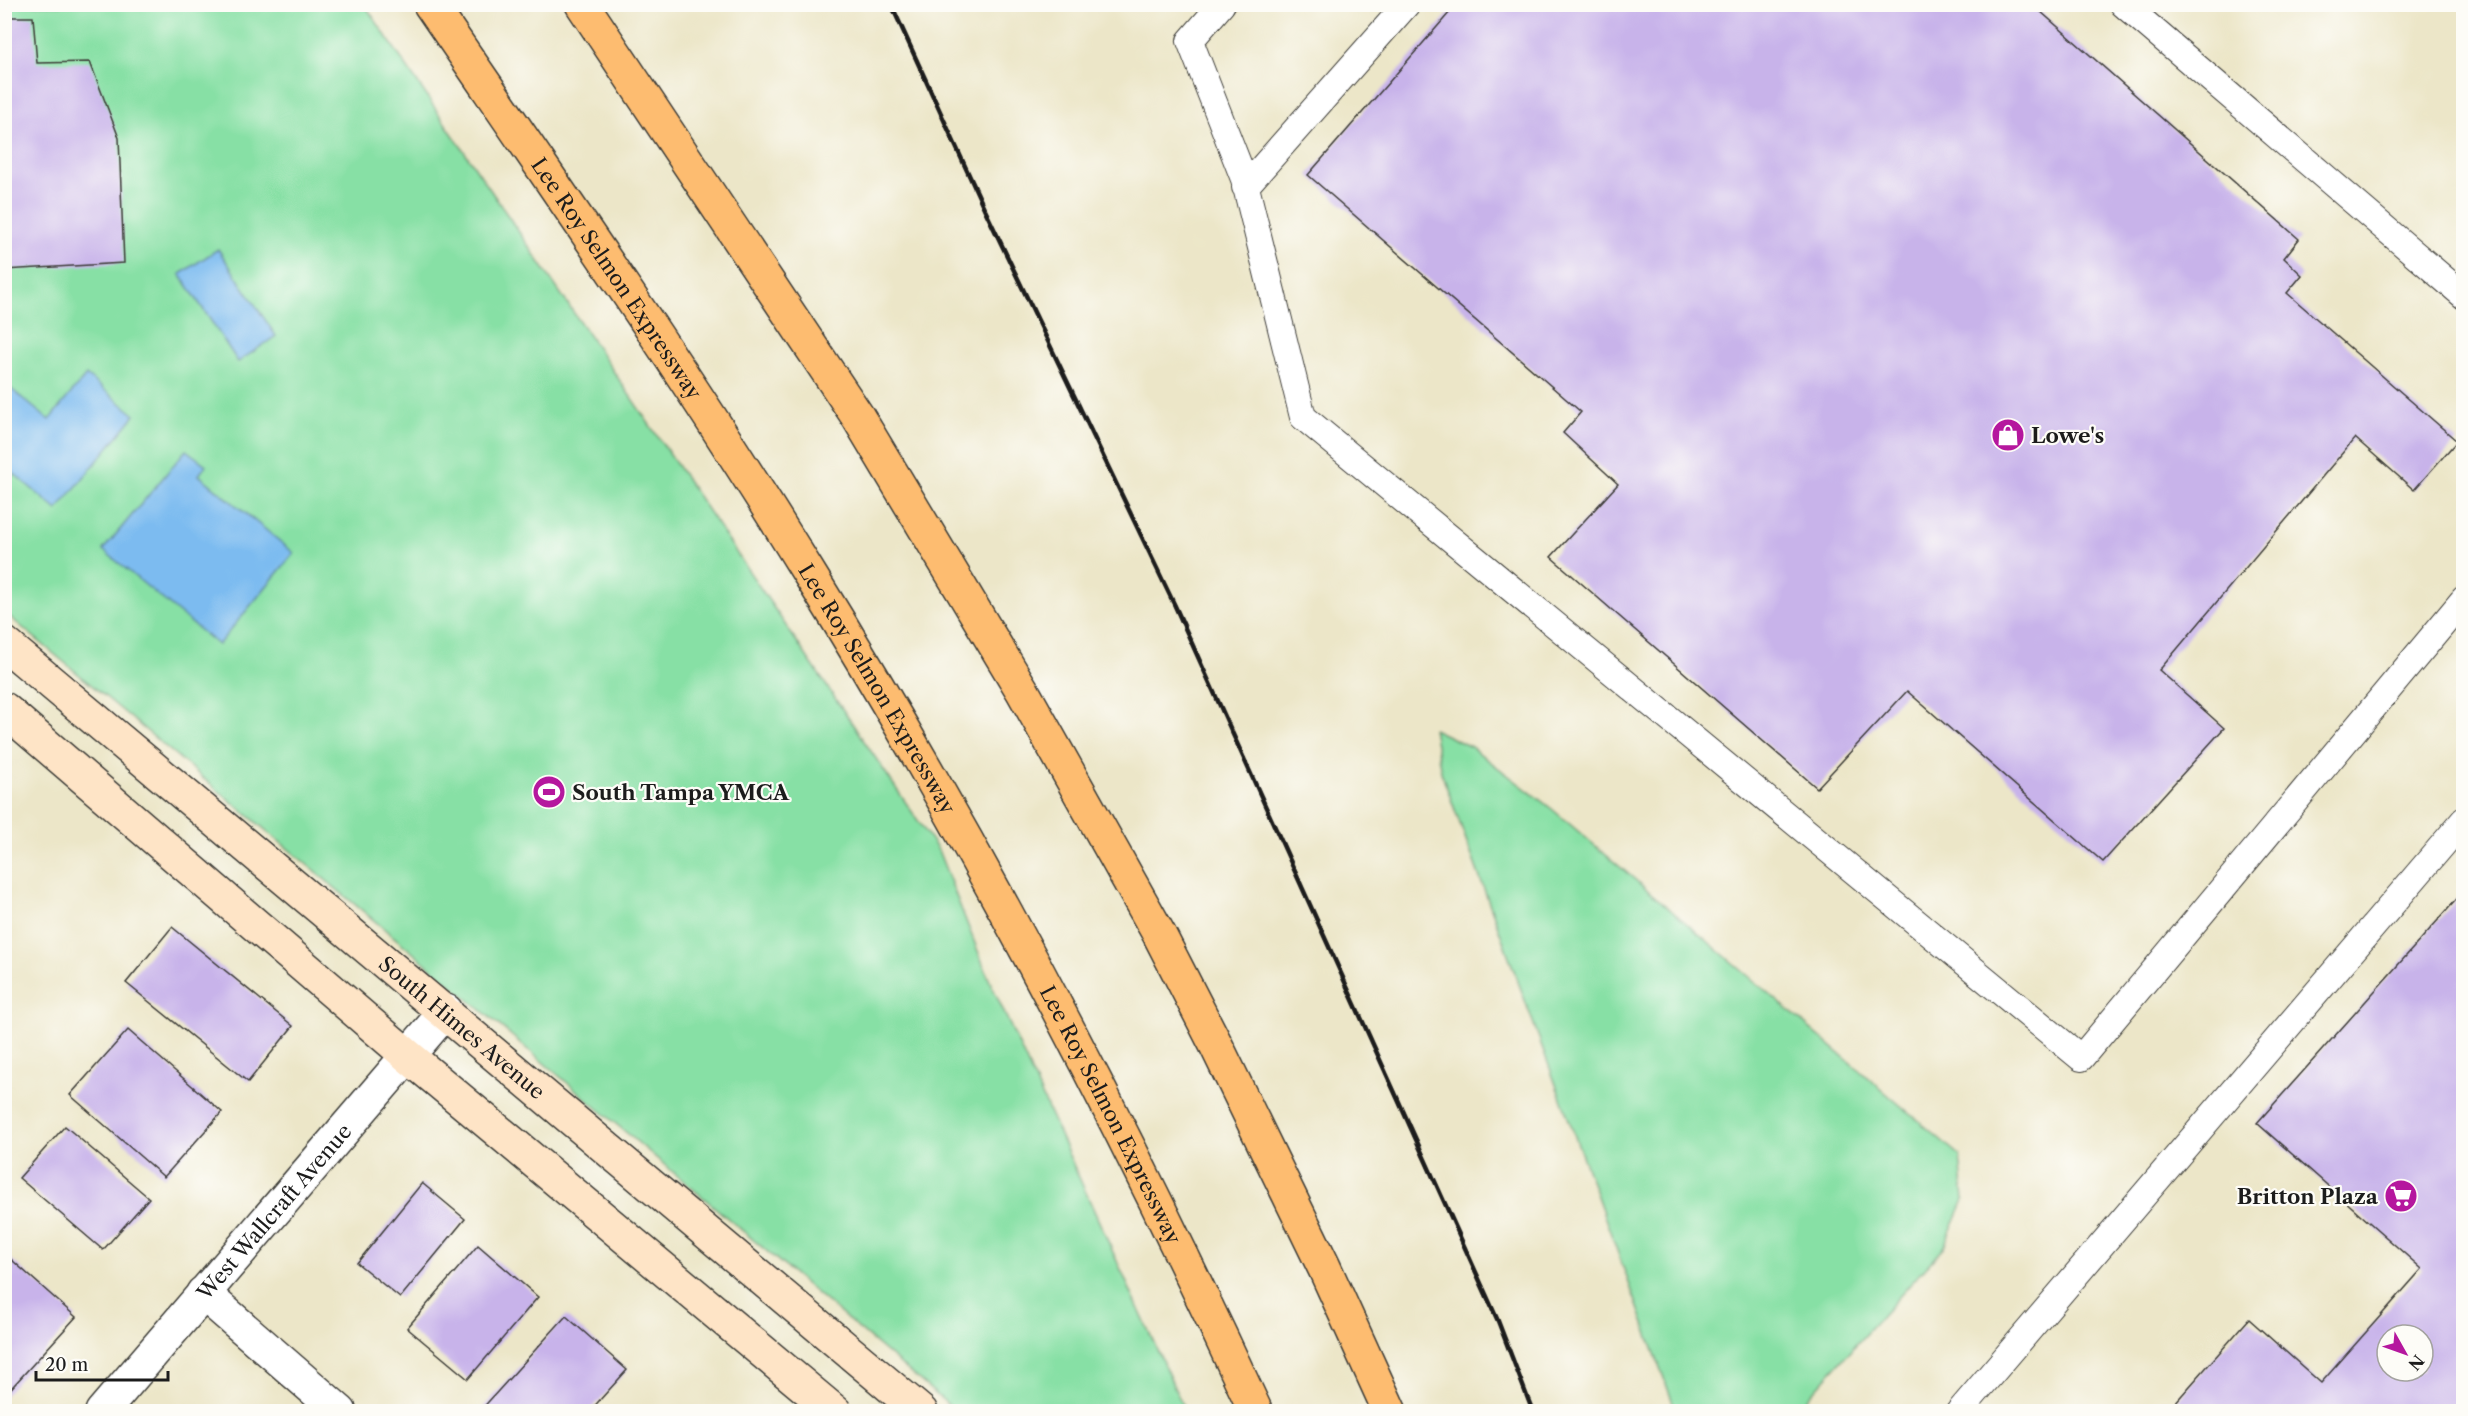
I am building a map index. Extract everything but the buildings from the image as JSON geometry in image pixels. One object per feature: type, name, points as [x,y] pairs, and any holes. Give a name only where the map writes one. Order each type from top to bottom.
[{"type":"highway","name":"Lee Roy Selmon Expressway","points":[[430,4],[706,410],[896,716],[976,858],[1089,1069],[1205,1303],[1256,1412]]},
{"type":"highway","points":[[582,4],[858,417],[1022,690],[1153,925],[1215,1043],[1324,1268],[1390,1412]]},
{"type":"street","name":"South Himes Avenue","points":[[4,643],[446,1011],[921,1412]]},
{"type":"street","points":[[4,709],[408,1056],[835,1412]]},
{"type":"street","name":"West Wallcraft Avenue","points":[[102,1412],[446,1011]]},
{"type":"street","points":[[203,1293],[340,1412]]},
{"type":"lane","points":[[1222,4],[1190,41],[1245,187],[1303,417],[2081,1058],[2463,599]]},
{"type":"lane","points":[[1245,187],[1407,4]]},
{"type":"lane","points":[[2123,4],[2463,296]]},
{"type":"lane","points":[[1959,1412],[2463,820]]},
{"type":"green space","name":"South Tampa YMCA","points":[[5,5],[365,5],[938,850],[989,979],[1185,1411],[956,1411],[442,977],[5,613]]},
{"type":"green space","points":[[1433,729],[1471,747],[1552,809],[1960,1156],[1964,1200],[1943,1248],[1796,1411],[1676,1411],[1441,772]]},
{"type":"water","points":[[218,249],[276,336],[238,362],[180,274]]},
{"type":"water","points":[[86,375],[135,415],[57,510],[5,466],[5,384],[49,420]]},
{"type":"water","points":[[186,450],[206,465],[199,475],[294,553],[218,645],[103,550]]},
{"type":"railway","points":[[891,4],[985,210],[1175,606],[1498,1321],[1533,1412]]},
{"type":"place","name":"Lowe's","points":[[2008,435]]},
{"type":"place","name":"South Tampa YMCA","points":[[549,792]]},
{"type":"place","name":"Britton Plaza","points":[[2401,1196]]}]
